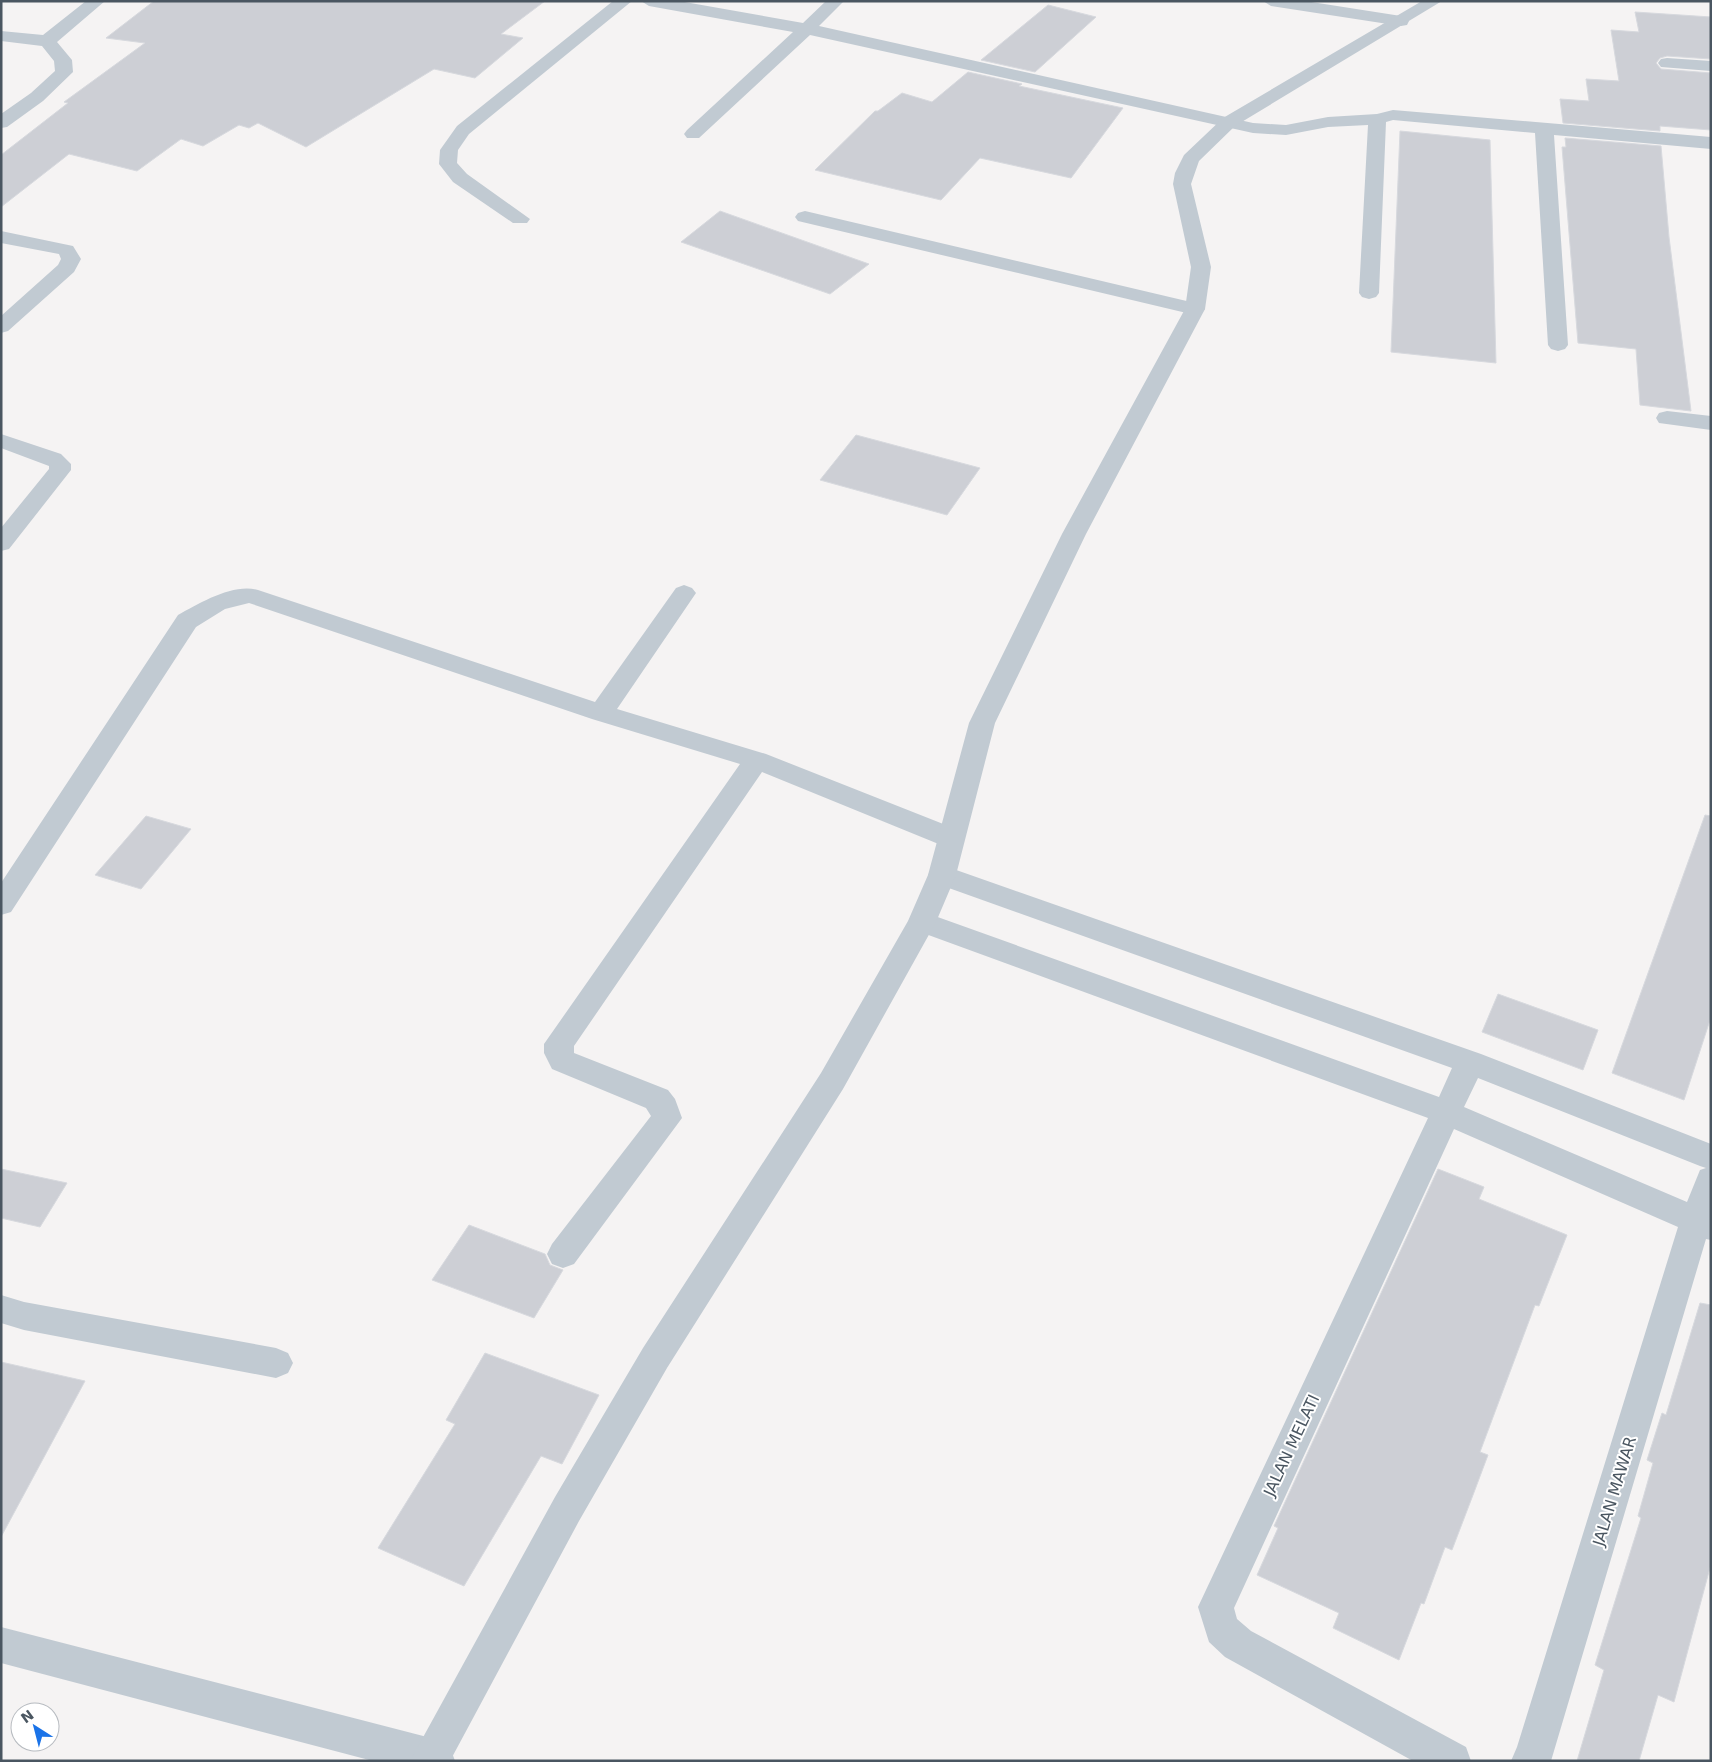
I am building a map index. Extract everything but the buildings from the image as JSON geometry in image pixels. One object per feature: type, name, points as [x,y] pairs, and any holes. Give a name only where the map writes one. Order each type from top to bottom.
[{"type":"street","points":[[47,41],[97,1]]},
{"type":"street","points":[[520,219],[460,178],[448,164],[449,150],[463,130],[624,1]]},
{"type":"street","points":[[649,1],[808,29],[1253,128],[1286,130],[1328,122],[1377,119],[1387,115],[1418,116],[1710,148]]},
{"type":"street","points":[[693,134],[836,1]]},
{"type":"street","points":[[1271,1],[1401,21]]},
{"type":"street","points":[[1,1645],[432,1759],[566,1509],[655,1358],[832,1080],[922,922],[942,875],[982,722],[1074,534],[1194,309],[1201,266],[1183,195],[1182,184],[1184,173],[1191,159],[1229,122],[1434,1]]},
{"type":"street","points":[[1,36],[47,41],[63,60],[64,72],[37,97],[1,123]]},
{"type":"street","points":[[1667,63],[1711,66]]},
{"type":"street","points":[[1369,293],[1377,119]]},
{"type":"street","points":[[1544,129],[1558,345]]},
{"type":"street","points":[[805,217],[1194,309]]},
{"type":"street","points":[[1,237],[66,250],[71,258],[67,268],[1,327]]},
{"type":"street","points":[[1666,418],[1711,422]]},
{"type":"street","points":[[1,441],[53,458],[60,464],[60,470],[1,544]]},
{"type":"street","points":[[601,713],[684,593]]},
{"type":"street","points":[[1,905],[187,621],[217,603],[250,595],[601,713],[757,760],[951,838]]},
{"type":"street","points":[[563,1254],[667,1118],[664,1108],[656,1099],[563,1061],[559,1053],[559,1044],[757,760]]},
{"type":"street","points":[[942,875],[1470,1062],[1711,1157]]},
{"type":"street","points":[[922,922],[1445,1112],[1703,1224]]},
{"type":"street","name":"JALAN MELATI","points":[[1452,1761],[1238,1644],[1222,1629],[1216,1607],[1445,1112],[1470,1062]]},
{"type":"street","name":"JALAN MAWAR","points":[[1530,1761],[1533,1758],[1703,1224],[1711,1179]]},
{"type":"street","points":[[1,1309],[24,1316],[276,1363]]}]
